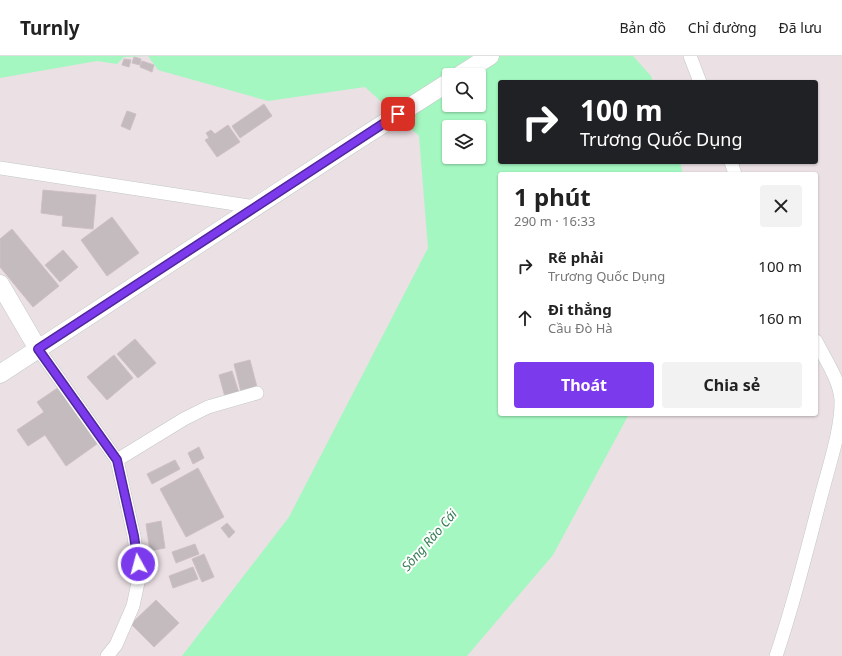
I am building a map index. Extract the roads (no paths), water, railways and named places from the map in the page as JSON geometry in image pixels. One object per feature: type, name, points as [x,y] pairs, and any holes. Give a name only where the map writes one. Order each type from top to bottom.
[{"type":"street","points":[[471,68],[490,56]]},
{"type":"street","points":[[690,56],[699,80]]},
{"type":"street","points":[[0,374],[442,86]]},
{"type":"street","points":[[0,168],[255,207]]},
{"type":"street","points":[[0,284],[38,349],[117,460],[134,536],[139,578],[133,606],[116,645],[107,656]]},
{"type":"street","points":[[776,656],[792,605],[841,417],[841,399],[837,384],[818,345]]},
{"type":"street","points":[[117,460],[184,419],[202,410],[216,404],[258,392]]},
{"type":"water","points":[[0,56],[148,56],[124,57],[117,64],[97,61],[0,78]]},
{"type":"water","name":"Sông Rào Cái","points":[[148,56],[633,56],[651,76],[652,80],[498,80],[498,164],[680,164],[682,172],[498,172],[498,416],[628,416],[553,555],[467,656],[182,656],[289,517],[428,248],[419,136],[365,87],[268,101],[158,70]]}]
